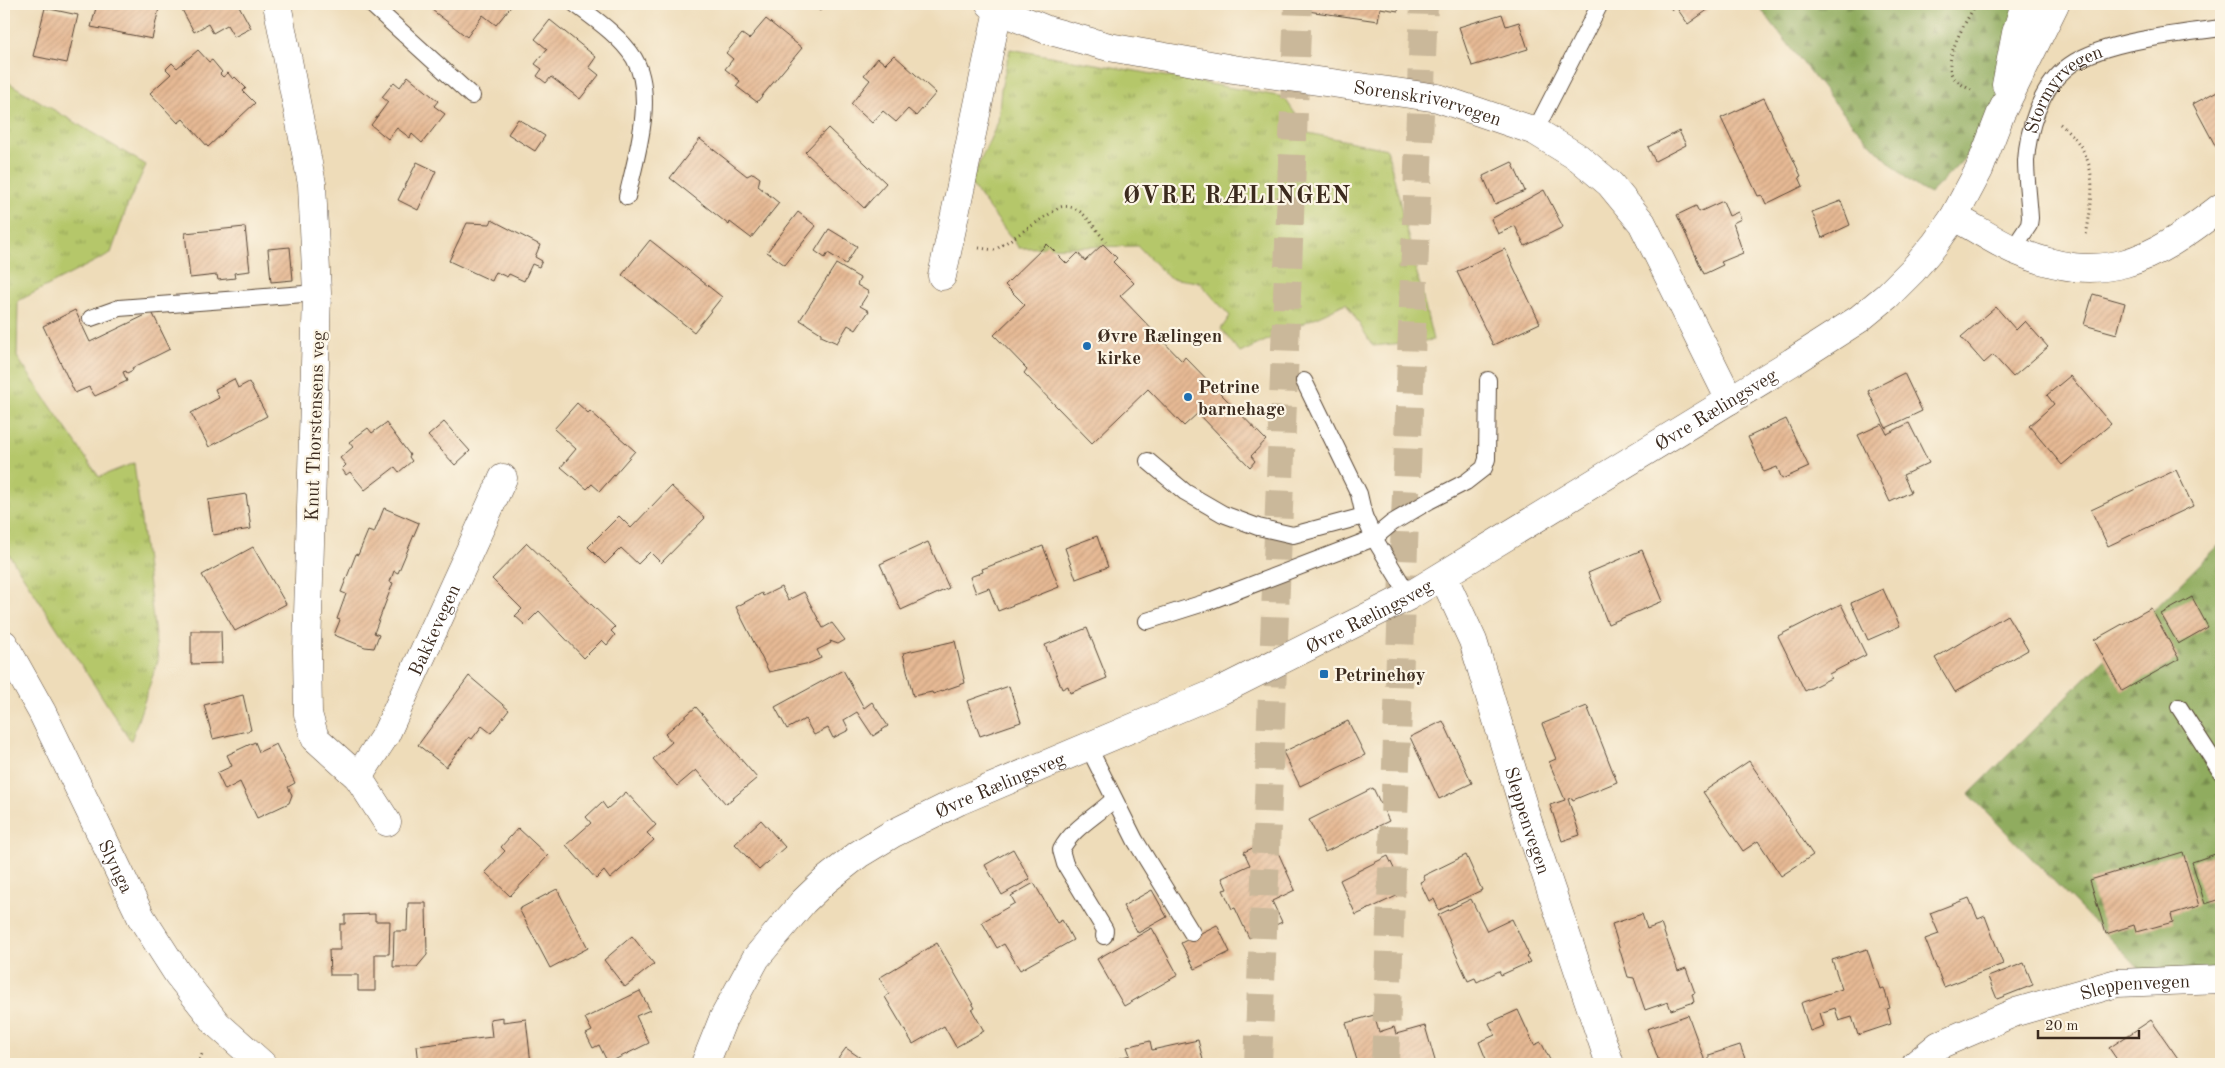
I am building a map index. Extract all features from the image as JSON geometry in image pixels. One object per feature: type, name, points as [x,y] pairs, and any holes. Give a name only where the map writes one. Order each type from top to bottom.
[{"type":"street","name":"Knut Thorstensens veg","points":[[277,4],[312,184],[317,293],[307,650],[308,714],[315,738],[358,777],[387,822]]},
{"type":"street","name":"Øvre Rælingsveg","points":[[2000,113],[2016,32],[2025,4]]},
{"type":"street","name":"Øvre Rælingsveg","points":[[705,1064],[723,1019],[756,958],[777,932],[826,880],[859,854],[923,818],[1220,691],[1409,596],[1828,340],[1859,319],[1887,296],[1935,244],[1954,217],[1979,170],[2000,113],[2040,38],[2055,4]]},
{"type":"street","name":"Sorenskrivervegen","points":[[994,7],[1047,30],[1109,47],[1233,69],[1438,98],[1535,131],[1579,158],[1610,184],[1642,223],[1730,400]]},
{"type":"street","points":[[942,276],[994,7]]},
{"type":"street","points":[[1954,217],[2013,249],[2052,262],[2079,268],[2098,269],[2117,266],[2138,259],[2187,234],[2221,207]]},
{"type":"street","name":"Bakkevegen","points":[[358,777],[386,734],[503,478]]},
{"type":"street","name":"Sleppenvegen","points":[[1443,576],[1472,641],[1527,819],[1610,1064]]},
{"type":"street","name":"Slynga","points":[[4,644],[42,712],[141,917],[177,973],[217,1024],[262,1064]]},
{"type":"street","name":"Sleppenvegen","points":[[1916,1064],[1939,1045],[2016,1012],[2118,983],[2221,980]]},
{"type":"lane","points":[[371,4],[472,96]]},
{"type":"lane","points":[[575,4],[621,42],[633,57],[639,70],[644,98],[640,144],[627,197]]},
{"type":"lane","points":[[1535,131],[1600,4]]},
{"type":"lane","name":"Stormyrvegen","points":[[2013,249],[2029,225],[2030,218],[2026,162],[2029,136],[2037,111],[2055,79],[2077,61],[2109,48],[2221,28]]},
{"type":"lane","points":[[91,318],[120,308],[317,293]]},
{"type":"lane","points":[[1147,622],[1207,602],[1374,538],[1392,523],[1466,482],[1484,468],[1487,459],[1488,380]]},
{"type":"lane","points":[[1304,381],[1359,494],[1364,516],[1374,538],[1409,596]]},
{"type":"lane","points":[[1148,461],[1185,492],[1223,514],[1258,527],[1293,535],[1364,516]]},
{"type":"lane","points":[[2179,707],[2221,772]]},
{"type":"lane","points":[[1089,748],[1135,840],[1192,933]]},
{"type":"lane","points":[[1104,936],[1104,930],[1065,864],[1061,850],[1066,841],[1080,826],[1101,812],[1114,799]]},
{"type":"path","points":[[1972,90],[1960,84],[1951,72],[1952,55],[1959,35],[1976,4]]},
{"type":"path","points":[[2054,121],[2074,135],[2084,150],[2091,167],[2093,191],[2079,268]]},
{"type":"path","points":[[948,244],[996,250],[1060,207],[1067,206],[1078,209],[1106,242]]},
{"type":"green space","points":[[1757,4],[2042,4],[2010,82],[1965,158],[1930,194],[1906,178],[1868,141],[1819,83]]},
{"type":"green space","points":[[1010,49],[1284,97],[1308,133],[1387,149],[1433,340],[1373,346],[1346,303],[1240,353],[1221,329],[1230,316],[1199,282],[1169,278],[1138,246],[1019,248],[970,183],[998,122],[1001,89]]},
{"type":"green space","points":[[4,80],[146,165],[128,204],[111,253],[18,301],[17,357],[99,477],[134,463],[158,660],[131,741],[4,547]]},
{"type":"green space","points":[[2221,543],[2221,975],[2155,985],[1969,794]]},
{"type":"building","points":[[97,4],[160,4],[152,39],[91,27]]},
{"type":"building","points":[[179,4],[238,4],[251,28],[234,37],[227,25],[213,33],[208,24],[194,32]]},
{"type":"building","points":[[437,4],[513,4],[496,25],[483,15],[467,37],[432,10]]},
{"type":"building","points":[[811,4],[825,4],[820,11]]},
{"type":"building","points":[[1258,4],[1399,4],[1398,11],[1380,8],[1378,21]]},
{"type":"building","points":[[1667,4],[1716,4],[1688,24],[1676,7],[1672,10]]},
{"type":"building","points":[[45,8],[78,15],[67,63],[33,56]]},
{"type":"building","points":[[1502,14],[1506,26],[1519,22],[1528,49],[1472,66],[1459,27]]},
{"type":"building","points":[[766,19],[802,48],[757,102],[736,86],[740,81],[725,69],[733,59],[726,53],[742,34],[749,39]]},
{"type":"building","points":[[550,20],[596,57],[589,67],[599,75],[580,99],[551,77],[546,83],[537,76],[542,69],[535,64],[547,49],[535,39]]},
{"type":"building","points":[[198,50],[209,62],[212,60],[222,72],[220,74],[223,77],[228,73],[233,79],[235,77],[246,88],[243,91],[255,103],[208,147],[183,119],[178,123],[150,93],[171,74],[166,69],[172,63],[177,68]]},
{"type":"building","points":[[894,55],[936,93],[916,116],[908,109],[896,122],[883,111],[872,123],[851,104],[870,80],[864,75],[878,58],[885,64]]},
{"type":"building","points":[[408,76],[438,101],[434,106],[445,114],[422,143],[412,134],[410,138],[397,128],[388,139],[371,125],[388,102],[382,97],[394,82],[400,87]]},
{"type":"building","points":[[2221,89],[2221,144],[2216,147],[2193,104]]},
{"type":"building","points":[[1764,98],[1801,176],[1799,177],[1803,186],[1766,204],[1762,195],[1758,196],[1721,118]]},
{"type":"building","points":[[518,119],[545,136],[535,151],[508,134]]},
{"type":"building","points":[[828,128],[886,183],[864,208],[805,152]]},
{"type":"building","points":[[1679,131],[1686,145],[1655,161],[1648,147]]},
{"type":"building","points":[[700,139],[747,176],[753,173],[760,178],[758,186],[779,203],[751,238],[730,222],[729,225],[670,178]]},
{"type":"building","points":[[417,162],[436,171],[418,210],[398,200]]},
{"type":"building","points":[[1512,162],[1525,191],[1495,204],[1483,176]]},
{"type":"building","points":[[1544,190],[1563,227],[1525,246],[1515,226],[1498,234],[1491,219]]},
{"type":"building","points":[[1723,201],[1729,216],[1738,212],[1741,219],[1733,223],[1743,253],[1721,262],[1723,265],[1704,274],[1677,215],[1696,206],[1699,212]]},
{"type":"building","points":[[1841,201],[1850,225],[1822,238],[1812,212]]},
{"type":"building","points":[[798,212],[816,226],[785,265],[767,252]]},
{"type":"building","points":[[492,220],[540,245],[535,257],[542,261],[539,267],[532,264],[524,281],[509,274],[507,277],[496,272],[492,281],[449,261],[467,223],[490,224]]},
{"type":"building","points":[[245,227],[250,271],[234,273],[235,278],[218,280],[217,275],[190,278],[185,233]]},
{"type":"building","points":[[829,229],[857,246],[846,264],[828,253],[825,258],[815,251]]},
{"type":"building","points":[[650,240],[722,297],[694,332],[622,275]]},
{"type":"building","name":"Øvre Rælingen kirke","points":[[1047,244],[1067,264],[1078,253],[1085,261],[1103,244],[1117,258],[1113,262],[1134,283],[1120,296],[1182,361],[1185,357],[1266,440],[1251,456],[1255,461],[1250,467],[1198,413],[1184,426],[1148,389],[1092,443],[1024,373],[1027,369],[994,335],[1025,305],[1005,285]]},
{"type":"building","points":[[290,247],[293,280],[271,282],[268,249]]},
{"type":"building","points":[[1505,249],[1540,323],[1493,345],[1457,272]]},
{"type":"building","points":[[836,264],[860,278],[857,285],[869,292],[860,306],[869,311],[856,330],[848,325],[837,343],[821,336],[821,333],[800,320]]},
{"type":"building","points":[[2093,294],[2125,303],[2117,334],[2084,325]]},
{"type":"building","points":[[1996,307],[2016,330],[2025,321],[2048,347],[2013,377],[1993,355],[1984,363],[1961,337]]},
{"type":"building","points":[[75,310],[90,342],[152,312],[170,349],[132,368],[133,370],[127,373],[126,371],[123,372],[127,381],[95,396],[89,387],[75,393],[43,326]]},
{"type":"building","points":[[1904,373],[1922,411],[1886,428],[1868,391]]},
{"type":"building","points":[[2070,376],[2111,424],[2062,465],[2029,426],[2054,404],[2047,395]]},
{"type":"building","points":[[234,379],[238,388],[249,382],[267,416],[209,447],[191,413],[219,398],[215,389]]},
{"type":"building","points":[[577,403],[588,413],[590,411],[635,451],[600,491],[592,484],[587,489],[561,467],[576,449],[554,429]]},
{"type":"building","points":[[1786,419],[1809,467],[1782,479],[1777,467],[1764,472],[1748,437]]},
{"type":"building","points":[[444,422],[470,451],[455,465],[428,436]]},
{"type":"building","points":[[386,423],[410,455],[409,457],[412,461],[399,472],[395,467],[365,490],[350,472],[346,475],[342,469],[346,465],[340,458],[353,447],[349,442],[368,428],[372,433]]},
{"type":"building","points":[[1909,423],[1929,463],[1903,475],[1911,492],[1890,502],[1858,435],[1882,424],[1887,434]]},
{"type":"building","points":[[2176,470],[2193,506],[2108,546],[2091,510]]},
{"type":"building","points":[[671,486],[705,518],[661,563],[650,552],[638,564],[621,548],[605,564],[588,547],[619,516],[631,528]]},
{"type":"building","points":[[246,494],[251,529],[213,535],[208,500]]},
{"type":"building","points":[[384,508],[419,523],[398,573],[394,571],[390,582],[393,583],[374,633],[379,635],[374,648],[365,647],[334,635],[340,620],[337,619],[346,594],[341,592],[356,554],[358,555],[368,531],[374,533]]},
{"type":"building","points":[[1097,536],[1108,567],[1076,579],[1065,548]]},
{"type":"building","points":[[928,542],[949,588],[901,610],[880,564]]},
{"type":"building","points":[[527,543],[615,627],[611,631],[615,635],[607,645],[602,640],[584,658],[539,611],[525,625],[515,616],[522,609],[492,579]]},
{"type":"building","points":[[1043,546],[1059,587],[998,611],[989,588],[976,593],[970,577],[983,572],[982,569]]},
{"type":"building","points":[[253,547],[286,604],[235,631],[202,575]]},
{"type":"building","points":[[1642,550],[1663,601],[1608,624],[1588,573]]},
{"type":"building","points":[[781,587],[788,600],[804,592],[823,628],[832,623],[845,640],[838,644],[830,641],[831,643],[817,650],[821,658],[810,663],[769,672],[736,607],[762,593],[763,596]]},
{"type":"building","points":[[1883,589],[1900,626],[1868,640],[1851,603]]},
{"type":"building","points":[[2192,597],[2208,627],[2178,644],[2161,614]]},
{"type":"building","points":[[1841,604],[1866,655],[1829,674],[1831,678],[1805,691],[1778,636]]},
{"type":"building","points":[[2151,608],[2179,659],[2122,691],[2094,640]]},
{"type":"building","points":[[2007,615],[2028,650],[1955,692],[1935,658]]},
{"type":"building","points":[[1087,628],[1107,678],[1070,693],[1068,686],[1062,689],[1045,645]]},
{"type":"building","points":[[191,631],[221,631],[222,663],[191,664]]},
{"type":"building","points":[[955,641],[965,683],[933,694],[932,692],[913,696],[903,653]]},
{"type":"building","points":[[843,670],[864,708],[872,702],[888,726],[873,736],[857,712],[844,720],[849,730],[833,738],[828,728],[814,735],[805,719],[787,729],[775,707]]},
{"type":"building","points":[[469,676],[509,710],[491,733],[482,726],[472,739],[469,737],[446,767],[418,745]]},
{"type":"building","points":[[1009,686],[1021,722],[980,736],[967,701]]},
{"type":"building","points":[[243,695],[251,730],[213,739],[204,705]]},
{"type":"building","points":[[1587,706],[1617,782],[1573,800],[1572,798],[1568,799],[1580,835],[1562,841],[1550,805],[1565,800],[1549,762],[1556,759],[1542,724]]},
{"type":"building","points":[[696,707],[757,778],[726,804],[696,770],[677,786],[653,759],[672,742],[665,734]]},
{"type":"building","points":[[1348,721],[1365,755],[1300,786],[1283,752]]},
{"type":"building","points":[[1443,721],[1472,783],[1439,799],[1410,737]]},
{"type":"building","points":[[255,742],[259,752],[276,744],[295,783],[288,787],[292,795],[289,803],[257,818],[240,782],[225,790],[217,773],[232,766],[227,755]]},
{"type":"building","points":[[1749,761],[1813,855],[1781,876],[1758,841],[1743,851],[1703,792]]},
{"type":"building","points":[[1373,788],[1389,821],[1325,852],[1309,820]]},
{"type":"building","points":[[626,792],[656,825],[647,833],[654,840],[610,879],[604,871],[596,879],[566,845],[591,823],[586,817],[602,802],[607,809]]},
{"type":"building","points":[[761,820],[785,847],[759,870],[735,844]]},
{"type":"building","points":[[518,828],[548,856],[510,896],[485,872],[505,851],[501,847]]},
{"type":"building","points":[[1272,839],[1295,890],[1272,901],[1282,922],[1249,938],[1235,908],[1232,909],[1223,890],[1227,889],[1222,878],[1250,865],[1244,852]]},
{"type":"building","points":[[1013,849],[1030,879],[1002,895],[985,865]]},
{"type":"building","points":[[2183,852],[2199,906],[2171,914],[2173,922],[2136,932],[2134,925],[2106,934],[2090,880]]},
{"type":"building","points":[[2221,852],[2221,899],[2205,904],[2192,862]]},
{"type":"building","points":[[1466,855],[1482,890],[1439,910],[1434,899],[1429,901],[1420,882],[1425,880],[1423,876]]},
{"type":"building","points":[[1388,856],[1405,892],[1356,915],[1340,880]]},
{"type":"building","points":[[1034,883],[1057,923],[1062,920],[1073,940],[1020,970],[1004,944],[997,948],[982,922],[1015,903],[1011,896]]},
{"type":"building","points":[[557,889],[588,948],[550,968],[519,909]]},
{"type":"building","points":[[1152,890],[1167,917],[1138,933],[1123,906]]},
{"type":"building","points":[[1969,898],[1978,919],[1985,916],[2003,964],[1944,987],[1925,939],[1939,934],[1930,913]]},
{"type":"building","points":[[1471,899],[1487,931],[1512,919],[1529,955],[1527,957],[1530,962],[1501,975],[1499,971],[1477,982],[1475,978],[1468,981],[1438,915]]},
{"type":"building","points":[[408,903],[426,903],[427,955],[417,967],[393,967],[394,931],[407,931]]},
{"type":"building","points":[[375,914],[375,921],[390,921],[389,954],[375,954],[375,991],[358,991],[358,975],[330,975],[329,950],[340,950],[340,924],[345,924],[345,915]]},
{"type":"building","points":[[1642,914],[1647,929],[1661,924],[1678,971],[1686,968],[1695,993],[1692,994],[1694,1002],[1671,1010],[1668,1002],[1645,1010],[1634,978],[1628,977],[1612,924]]},
{"type":"building","points":[[1217,925],[1230,952],[1195,969],[1181,943]]},
{"type":"building","points":[[1152,928],[1178,975],[1124,1006],[1097,959]]},
{"type":"building","points":[[632,936],[654,964],[625,987],[604,960]]},
{"type":"building","points":[[937,943],[975,1008],[972,1010],[984,1031],[956,1047],[944,1026],[913,1044],[885,997],[889,994],[879,978]]},
{"type":"building","points":[[1867,949],[1880,989],[1884,988],[1890,1008],[1887,1009],[1891,1024],[1858,1035],[1852,1017],[1839,1021],[1835,1008],[1820,1013],[1824,1026],[1810,1031],[1801,1003],[1842,989],[1832,960]]},
{"type":"building","points":[[2024,963],[2033,985],[1997,999],[1988,977]]},
{"type":"building","points":[[640,991],[650,1010],[636,1016],[649,1043],[608,1063],[599,1045],[593,1048],[586,1034],[592,1031],[585,1018]]},
{"type":"building","points":[[1518,1010],[1534,1045],[1541,1042],[1552,1064],[1488,1064],[1479,1042],[1495,1035],[1489,1023]]},
{"type":"building","points":[[1374,1015],[1379,1032],[1394,1027],[1396,1034],[1425,1026],[1436,1064],[1358,1064],[1346,1023]]},
{"type":"building","points":[[1688,1015],[1706,1064],[1660,1064],[1647,1029]]},
{"type":"building","points":[[503,1017],[503,1022],[526,1019],[531,1064],[419,1064],[417,1046],[492,1037],[490,1019]]},
{"type":"building","points":[[2151,1020],[2182,1064],[2120,1064],[2109,1048]]},
{"type":"building","points":[[1198,1040],[1204,1064],[1114,1064],[1113,1060],[1130,1055],[1127,1047],[1150,1041],[1152,1050]]},
{"type":"building","points":[[1740,1045],[1747,1064],[1706,1064],[1709,1062],[1709,1055]]},
{"type":"building","points":[[846,1048],[862,1059],[872,1064],[834,1064]]},
{"type":"tunnel","points":[[1258,1064],[1298,4]]},
{"type":"tunnel","points":[[1385,1064],[1424,4]]},
{"type":"place","name":"Øvre Rælingen kirke","points":[[1087,346]]},
{"type":"place","name":"Petrine barnehage","points":[[1188,397]]},
{"type":"place","name":"Petrinehøy","points":[[1324,674]]},
{"type":"district","name":"ØVRE RÆLINGEN","points":[[1237,195]]}]
